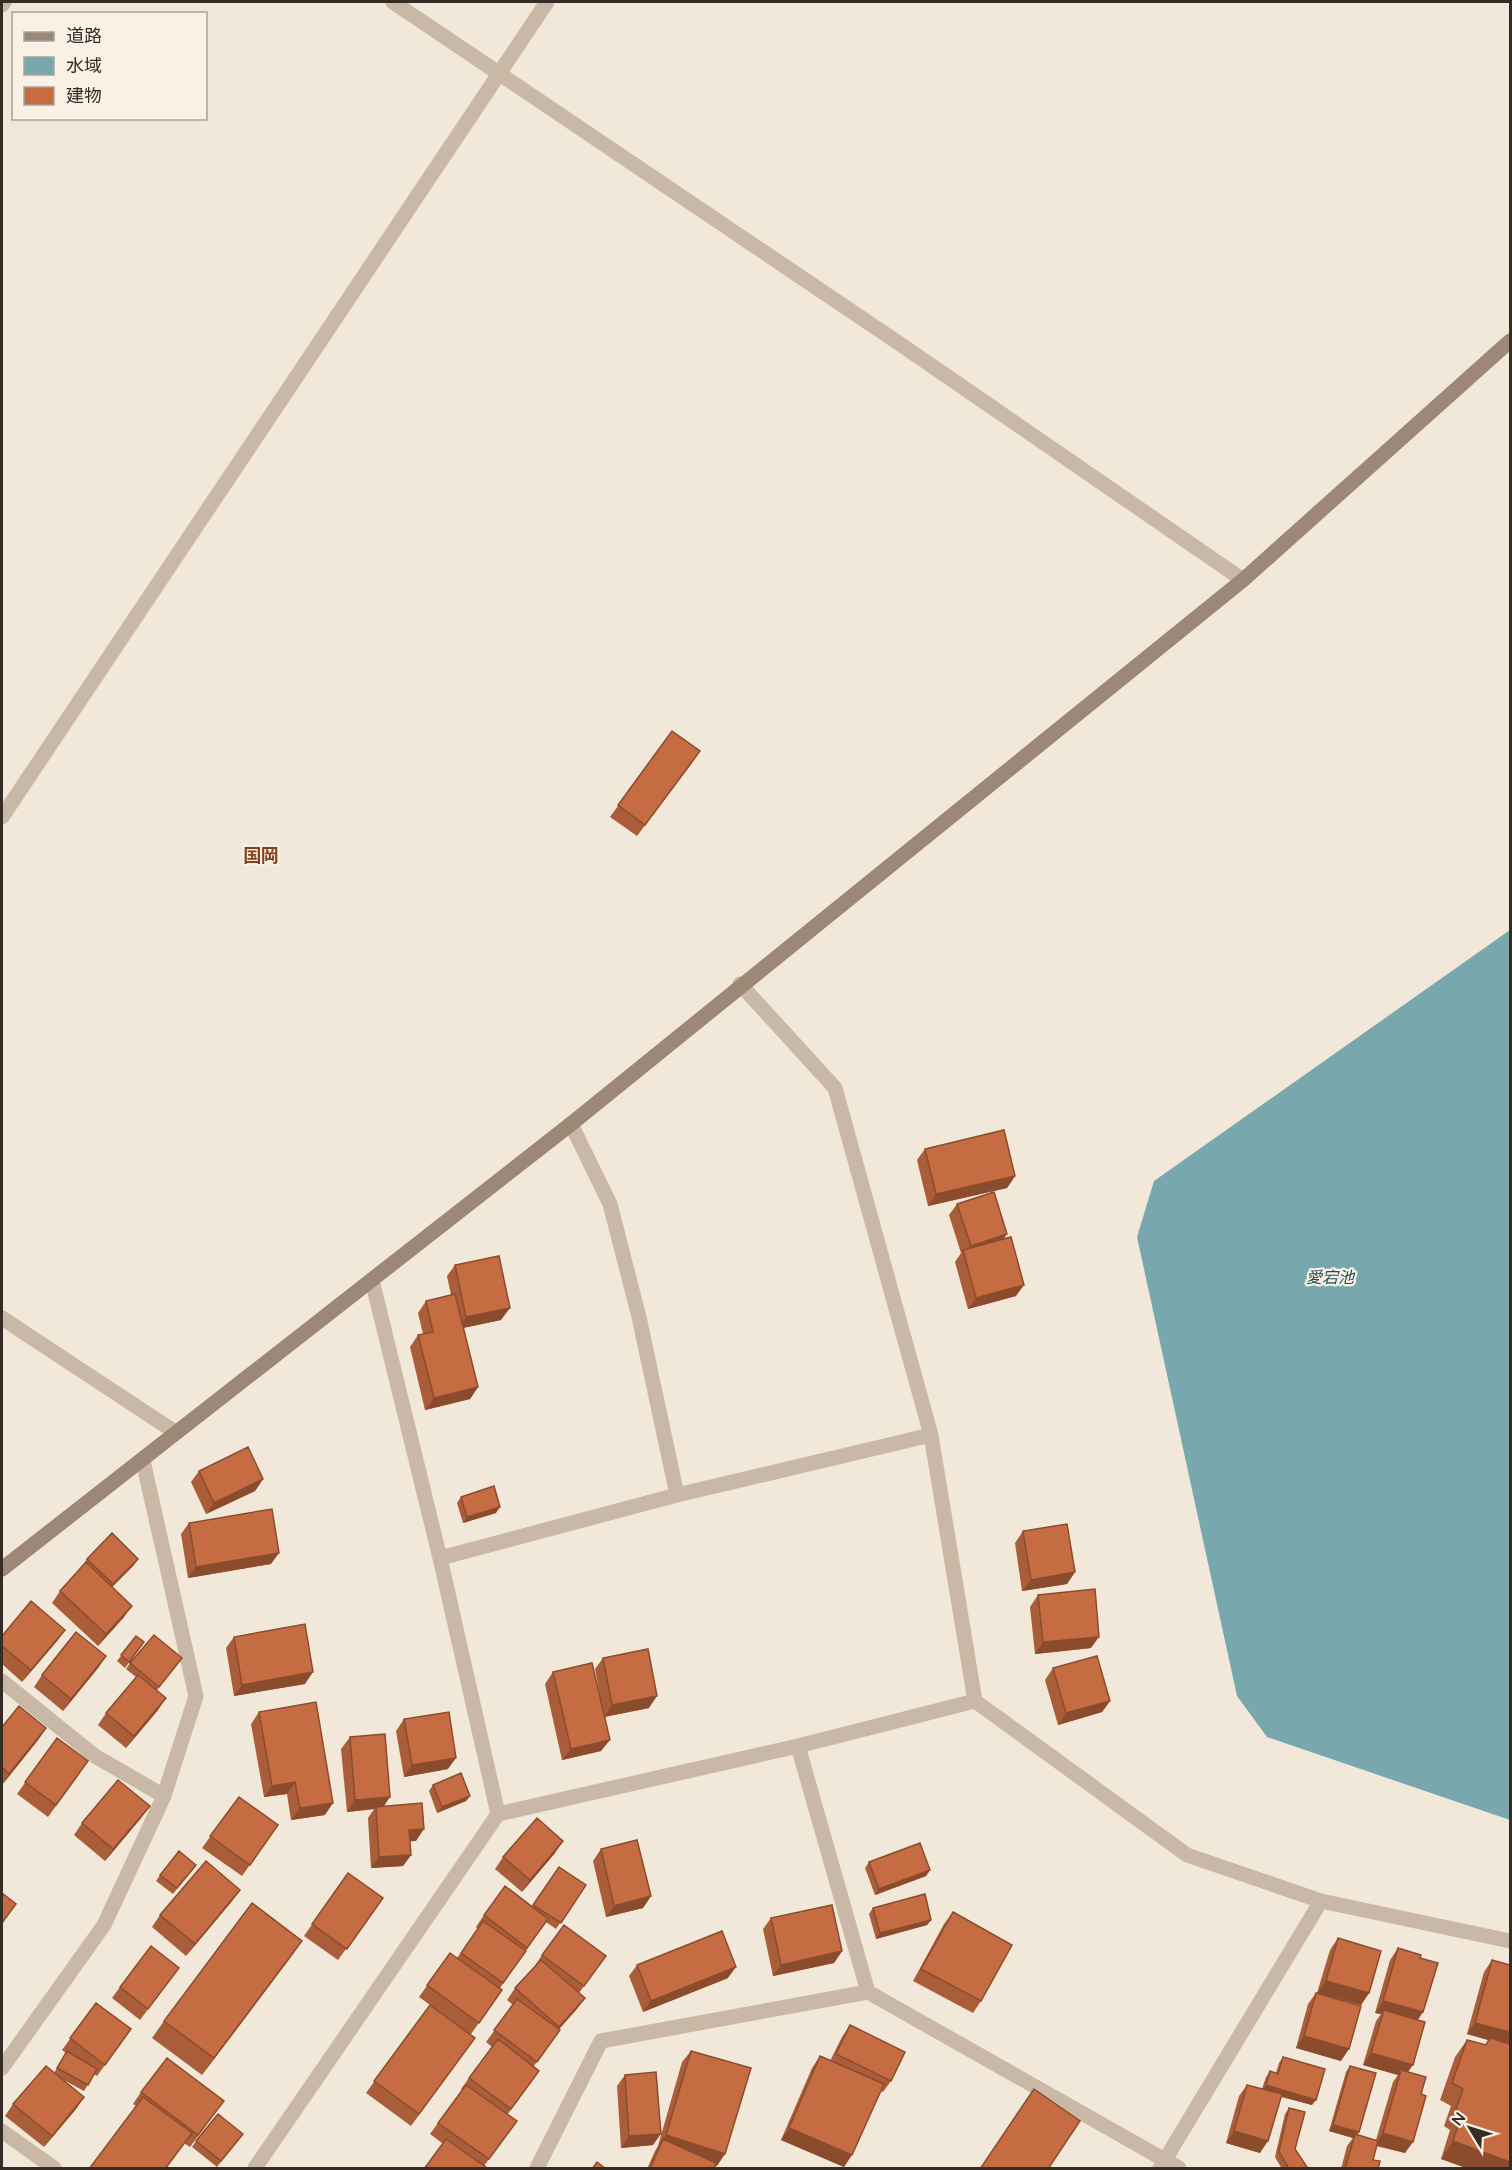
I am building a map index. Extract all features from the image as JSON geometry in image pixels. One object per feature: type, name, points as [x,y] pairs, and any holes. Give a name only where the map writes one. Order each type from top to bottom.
[{"type":"street","points":[[393,2],[500,72],[1243,580]]},
{"type":"street","points":[[2,817],[547,2]]},
{"type":"street","points":[[2,1569],[571,1124],[740,984],[1243,580],[1510,341]]},
{"type":"street","points":[[740,984],[835,1088],[931,1435],[975,1701],[1187,1855],[1321,1900],[1510,1941]]},
{"type":"street","points":[[571,1124],[610,1204],[639,1317],[677,1495]]},
{"type":"street","points":[[372,1280],[440,1558],[498,1814]]},
{"type":"street","points":[[2,1318],[175,1432]]},
{"type":"street","points":[[440,1558],[677,1495],[931,1435]]},
{"type":"street","points":[[2,2068],[104,1924],[164,1796],[196,1696],[143,1461]]},
{"type":"street","points":[[2,1681],[95,1756],[164,1796]]},
{"type":"street","points":[[255,2169],[498,1814],[798,1746],[975,1701]]},
{"type":"street","points":[[798,1746],[868,1992]]},
{"type":"street","points":[[1162,2165],[1321,1900]]},
{"type":"street","points":[[537,2169],[602,2041],[868,1992],[1162,2165],[1179,2169]]},
{"type":"street","points":[[2,2131],[54,2169]]},
{"type":"water","name":"愛宕池","points":[[1510,930],[1510,1820],[1267,1737],[1237,1696],[1137,1237],[1154,1181]]},
{"type":"building","points":[[672,731],[700,751],[645,825],[618,805]]},
{"type":"building","points":[[1004,1130],[1015,1176],[936,1194],[925,1149]]},
{"type":"building","points":[[994,1192],[1007,1234],[971,1246],[957,1204]]},
{"type":"building","points":[[1011,1237],[1024,1285],[976,1298],[963,1250]]},
{"type":"building","points":[[499,1256],[510,1308],[466,1317],[455,1265]]},
{"type":"building","points":[[455,1294],[478,1387],[434,1398],[418,1335],[433,1332],[426,1301]]},
{"type":"building","points":[[248,1447],[263,1479],[214,1503],[199,1471]]},
{"type":"building","points":[[494,1486],[500,1507],[467,1517],[461,1497]]},
{"type":"building","points":[[272,1509],[279,1553],[196,1567],[189,1523]]},
{"type":"building","points":[[1067,1524],[1075,1572],[1031,1580],[1023,1531]]},
{"type":"building","points":[[112,1533],[138,1559],[113,1584],[87,1559]]},
{"type":"building","points":[[86,1562],[132,1606],[106,1634],[60,1591]]},
{"type":"building","points":[[1095,1589],[1099,1637],[1043,1642],[1038,1595]]},
{"type":"building","points":[[31,1601],[65,1630],[31,1670],[2,1646],[2,1636]]},
{"type":"building","points":[[305,1624],[313,1672],[242,1685],[234,1637]]},
{"type":"building","points":[[76,1632],[106,1656],[71,1699],[42,1675]]},
{"type":"building","points":[[154,1635],[182,1658],[159,1687],[130,1663]]},
{"type":"building","points":[[136,1636],[144,1642],[129,1662],[121,1655]]},
{"type":"building","points":[[648,1649],[657,1696],[612,1705],[603,1658]]},
{"type":"building","points":[[1097,1656],[1110,1701],[1066,1713],[1053,1668]]},
{"type":"building","points":[[592,1663],[610,1740],[571,1749],[553,1672]]},
{"type":"building","points":[[138,1675],[166,1698],[134,1736],[106,1713]]},
{"type":"building","points":[[316,1702],[333,1803],[300,1808],[295,1782],[272,1786],[259,1712]]},
{"type":"building","points":[[19,1706],[46,1728],[9,1774],[2,1767],[2,1727]]},
{"type":"building","points":[[449,1712],[456,1758],[412,1765],[404,1719]]},
{"type":"building","points":[[385,1734],[390,1797],[355,1800],[350,1737]]},
{"type":"building","points":[[57,1738],[88,1761],[56,1805],[25,1782]]},
{"type":"building","points":[[461,1773],[470,1796],[442,1807],[433,1785]]},
{"type":"building","points":[[118,1780],[150,1806],[113,1849],[82,1823]]},
{"type":"building","points":[[239,1797],[278,1825],[250,1865],[210,1836]]},
{"type":"building","points":[[422,1803],[424,1829],[409,1830],[411,1855],[379,1857],[376,1807]]},
{"type":"building","points":[[537,1818],[563,1841],[530,1880],[503,1857]]},
{"type":"building","points":[[637,1840],[651,1896],[614,1906],[601,1849]]},
{"type":"building","points":[[920,1843],[930,1870],[879,1889],[869,1862]]},
{"type":"building","points":[[179,1851],[196,1865],[177,1888],[160,1875]]},
{"type":"building","points":[[206,1861],[240,1890],[195,1944],[160,1915]]},
{"type":"building","points":[[559,1867],[586,1885],[561,1923],[533,1905]]},
{"type":"building","points":[[348,1873],[383,1898],[347,1949],[312,1924]]},
{"type":"building","points":[[505,1886],[548,1919],[527,1948],[484,1915]]},
{"type":"building","points":[[2,1893],[16,1904],[2,1923]]},
{"type":"building","points":[[925,1894],[931,1920],[880,1933],[873,1908]]},
{"type":"building","points":[[252,1903],[302,1941],[214,2058],[164,2021]]},
{"type":"building","points":[[832,1905],[842,1951],[781,1965],[771,1918]]},
{"type":"building","points":[[953,1912],[1012,1945],[981,2001],[921,1969]]},
{"type":"building","points":[[483,1921],[526,1951],[503,1983],[461,1953]]},
{"type":"building","points":[[564,1925],[606,1956],[584,1986],[542,1955]]},
{"type":"building","points":[[722,1931],[736,1967],[651,2001],[637,1965]]},
{"type":"building","points":[[1338,1938],[1381,1951],[1369,1993],[1326,1981]]},
{"type":"building","points":[[151,1946],[179,1968],[148,2009],[120,1987]]},
{"type":"building","points":[[1398,1948],[1438,1963],[1423,2012],[1383,2001]]},
{"type":"building","points":[[450,1953],[502,1990],[479,2023],[427,1985]]},
{"type":"building","points":[[541,1960],[585,1998],[559,2027],[515,1988]]},
{"type":"building","points":[[1492,1960],[1510,1965],[1510,2032],[1475,2023]]},
{"type":"building","points":[[1316,1993],[1361,2006],[1349,2049],[1304,2036]]},
{"type":"building","points":[[517,1999],[560,2030],[537,2062],[494,2030]]},
{"type":"building","points":[[96,2003],[131,2029],[105,2065],[70,2038]]},
{"type":"building","points":[[430,2005],[475,2038],[419,2114],[374,2081]]},
{"type":"building","points":[[1384,2010],[1425,2022],[1413,2065],[1371,2053]]},
{"type":"building","points":[[850,2025],[905,2052],[891,2081],[836,2054]]},
{"type":"building","points":[[1490,2038],[1510,2044],[1510,2162],[1453,2141],[1462,2113],[1456,2109],[1463,2089],[1452,2083],[1467,2040],[1486,2045]]},
{"type":"building","points":[[498,2039],[539,2071],[511,2109],[469,2078]]},
{"type":"building","points":[[67,2051],[97,2069],[88,2085],[57,2068]]},
{"type":"building","points":[[691,2051],[751,2068],[725,2154],[666,2135]]},
{"type":"building","points":[[820,2056],[884,2084],[852,2155],[789,2128]]},
{"type":"building","points":[[1283,2057],[1325,2069],[1316,2100],[1266,2085],[1270,2071],[1278,2074]]},
{"type":"building","points":[[167,2058],[224,2101],[198,2135],[141,2092]]},
{"type":"building","points":[[46,2066],[84,2097],[52,2136],[13,2104]]},
{"type":"building","points":[[1350,2066],[1376,2073],[1359,2132],[1333,2125]]},
{"type":"building","points":[[1401,2070],[1426,2077],[1421,2094],[1426,2096],[1413,2142],[1383,2133]]},
{"type":"building","points":[[656,2072],[661,2134],[629,2136],[625,2075]]},
{"type":"building","points":[[466,2085],[517,2121],[489,2159],[438,2123]]},
{"type":"building","points":[[1247,2085],[1282,2094],[1268,2141],[1234,2131]]},
{"type":"building","points":[[1034,2089],[1080,2121],[1048,2169],[980,2169]]},
{"type":"building","points":[[143,2097],[192,2133],[165,2169],[89,2169]]},
{"type":"building","points":[[1289,2108],[1305,2112],[1295,2149],[1307,2167],[1304,2169],[1289,2169],[1279,2151]]},
{"type":"building","points":[[218,2114],[243,2134],[221,2161],[196,2141]]},
{"type":"building","points":[[1355,2134],[1378,2141],[1373,2160],[1380,2161],[1378,2169],[1345,2169]]},
{"type":"building","points":[[446,2139],[487,2168],[487,2169],[424,2169]]},
{"type":"building","points":[[663,2139],[716,2163],[714,2169],[650,2169]]},
{"type":"building","points":[[597,2162],[606,2169],[592,2169]]},
{"type":"district","name":"国岡","points":[[261,855]]}]
